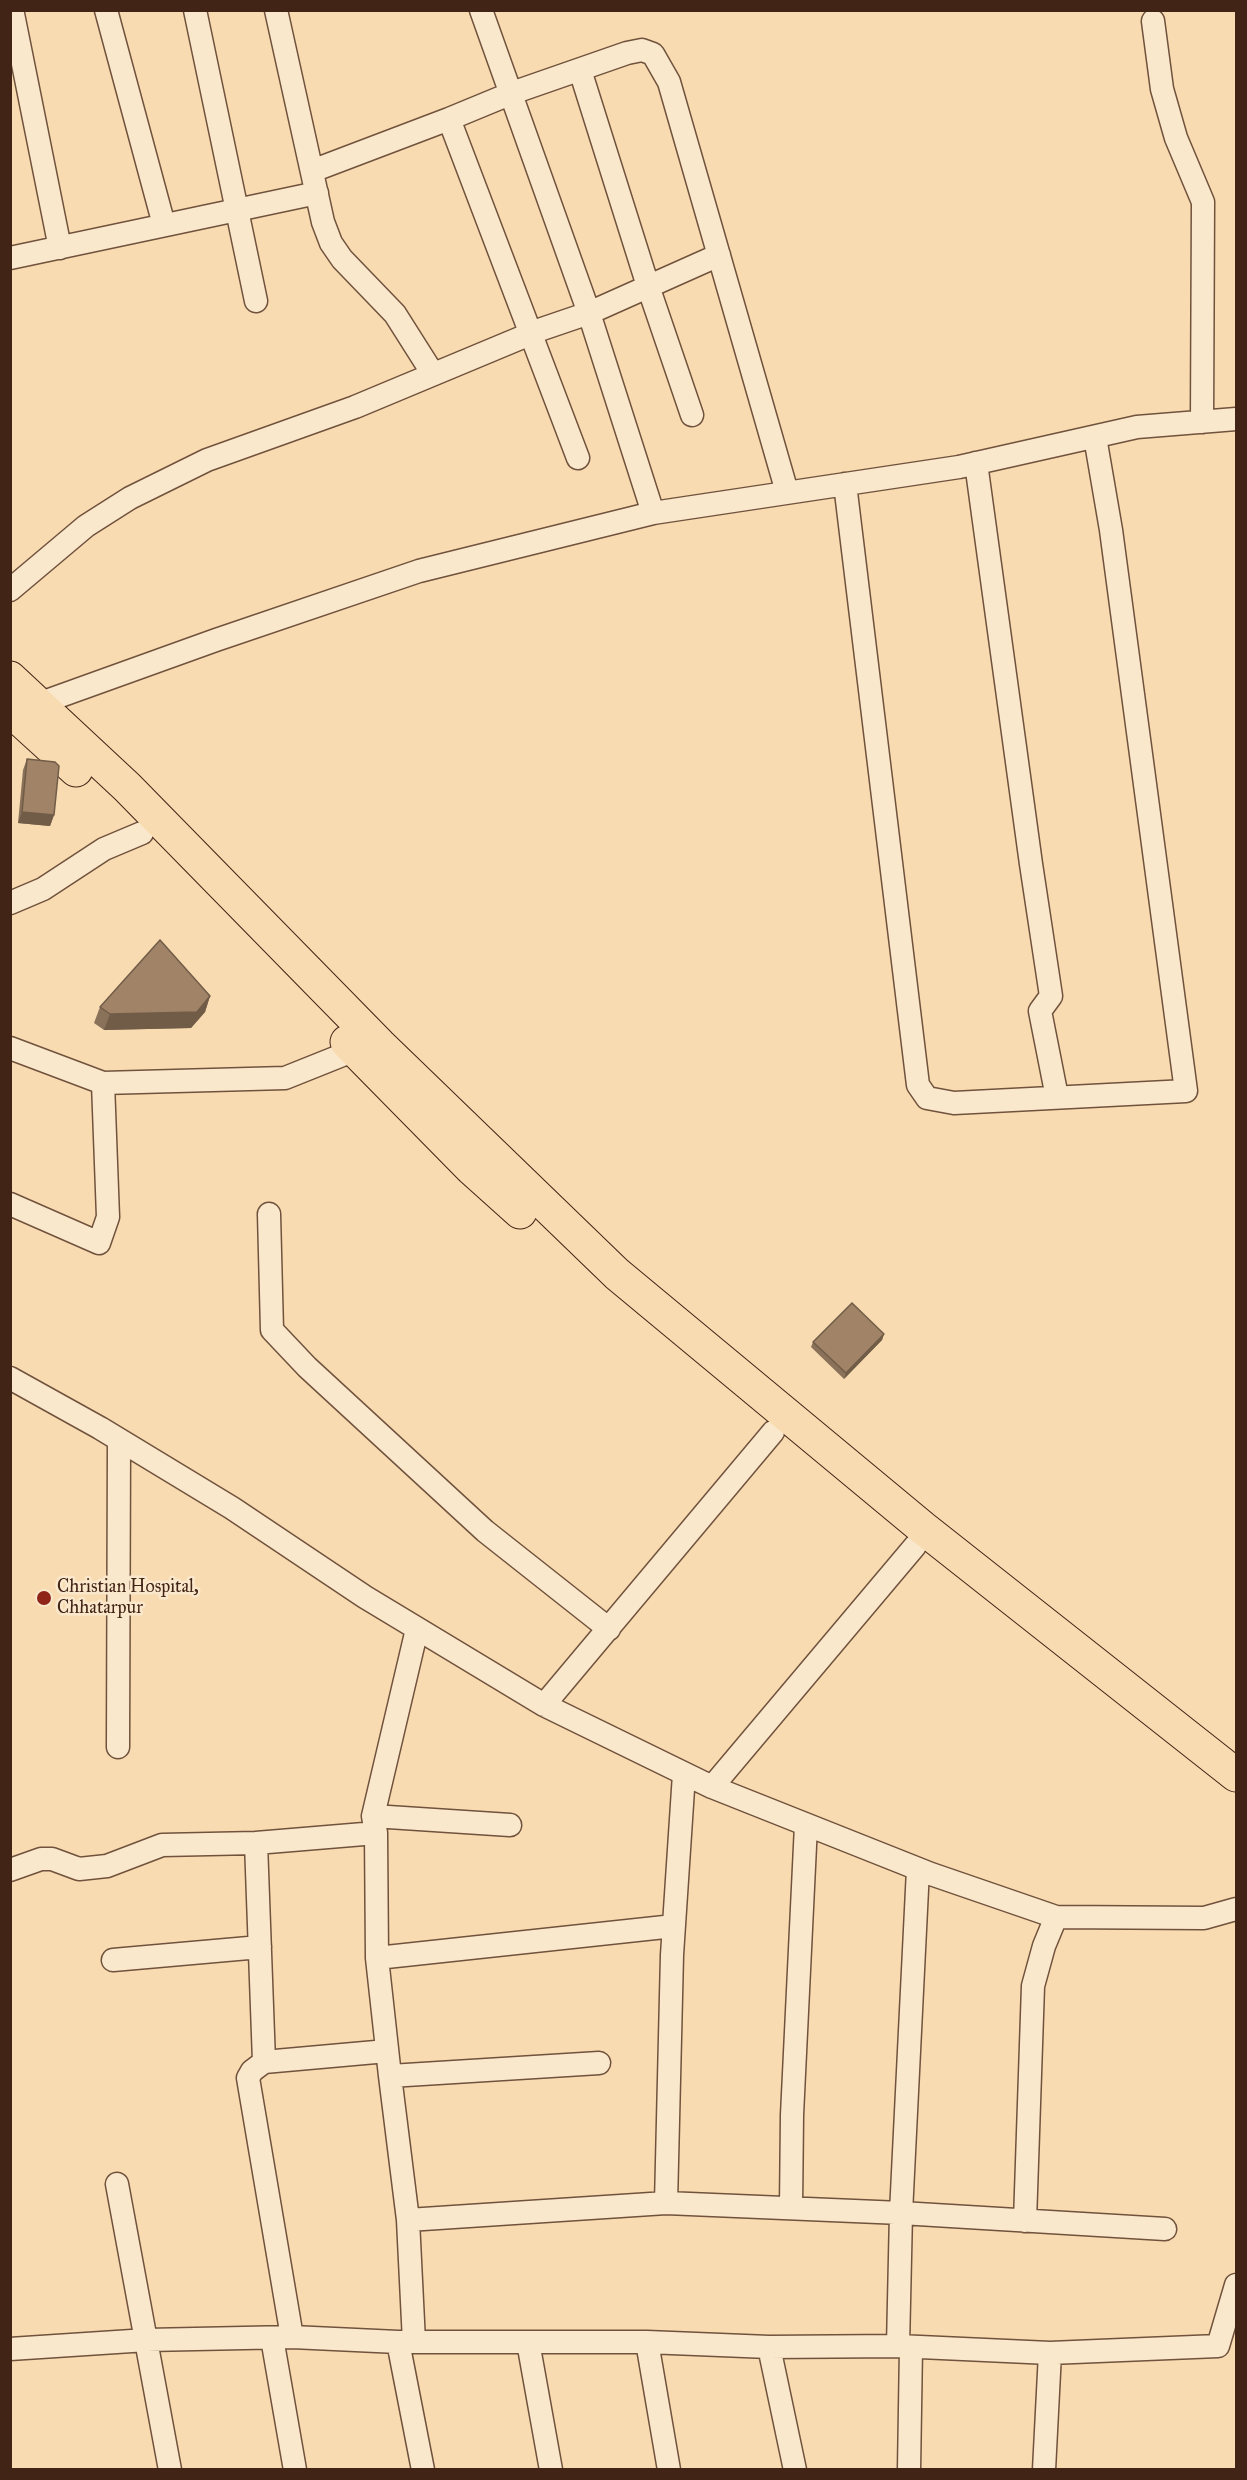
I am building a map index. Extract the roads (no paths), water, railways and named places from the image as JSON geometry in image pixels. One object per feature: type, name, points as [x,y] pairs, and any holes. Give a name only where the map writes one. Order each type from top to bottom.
[{"type":"main road","points":[[10,678],[24,712],[471,1168],[773,1432],[1236,1798]]},
{"type":"main road","points":[[24,712],[127,787],[380,1045],[616,1274],[923,1528],[1236,1775]]},
{"type":"street","points":[[106,10],[165,225]]},
{"type":"street","points":[[195,10],[256,301]]},
{"type":"street","points":[[276,10],[317,193],[331,243],[342,259],[395,314],[434,374]]},
{"type":"street","points":[[481,10],[589,313],[653,513]]},
{"type":"street","points":[[13,14],[60,248]]},
{"type":"street","points":[[1154,21],[1162,89],[1176,138],[1203,202],[1202,422]]},
{"type":"street","points":[[312,171],[512,93],[642,50],[653,54],[669,82],[788,492]]},
{"type":"street","points":[[580,70],[648,286],[692,415]]},
{"type":"street","points":[[449,119],[578,458]]},
{"type":"street","points":[[10,258],[317,193]]},
{"type":"street","points":[[10,590],[86,526],[130,498],[207,460],[355,407],[532,333],[589,313],[719,255]]},
{"type":"street","points":[[24,712],[227,636],[419,571],[653,513],[976,463],[1137,428],[1236,419]]},
{"type":"street","points":[[845,484],[918,1084],[927,1098],[954,1103],[1186,1090],[1112,542],[1095,437]]},
{"type":"street","points":[[976,463],[1031,864],[1052,996],[1040,1011],[1057,1097]]},
{"type":"street","points":[[10,903],[43,889],[104,849],[142,833]]},
{"type":"street","points":[[10,1048],[103,1083],[285,1078],[355,1050]]},
{"type":"street","points":[[10,1204],[99,1243],[108,1217],[103,1083]]},
{"type":"street","points":[[269,1215],[272,1330],[307,1367],[485,1531],[609,1629]]},
{"type":"street","points":[[10,1378],[232,1508],[365,1597],[544,1705],[712,1787],[918,1869],[1056,1917],[1204,1918],[1236,1910]]},
{"type":"street","points":[[544,1705],[773,1432]]},
{"type":"street","points":[[118,1747],[119,1440]]},
{"type":"street","points":[[712,1787],[915,1546]]},
{"type":"street","points":[[417,1629],[375,1824],[377,1958],[408,2220],[406,2342],[423,2469]]},
{"type":"street","points":[[666,2203],[674,1926],[684,1774]]},
{"type":"street","points":[[10,1870],[41,1859],[52,1858],[79,1869],[107,1866],[162,1845],[256,1843],[375,1824],[510,1825]]},
{"type":"street","points":[[790,2208],[792,2115],[806,1825]]},
{"type":"street","points":[[256,1843],[264,2062]]},
{"type":"street","points":[[909,2469],[901,2213],[918,1869]]},
{"type":"street","points":[[1025,2221],[1033,1986],[1044,1946],[1056,1917]]},
{"type":"street","points":[[377,1958],[674,1926]]},
{"type":"street","points":[[113,1960],[260,1947]]},
{"type":"street","points":[[295,2469],[282,2337],[248,2078],[252,2071],[264,2062],[387,2051]]},
{"type":"street","points":[[390,2076],[599,2063]]},
{"type":"street","points":[[117,2184],[147,2340],[167,2469]]},
{"type":"street","points":[[408,2220],[666,2203],[901,2213],[1165,2229]]},
{"type":"street","points":[[10,2349],[147,2340],[282,2337],[406,2342],[647,2342],[768,2347],[904,2347],[1050,2353],[1218,2346],[1236,2285]]},
{"type":"street","points":[[528,2342],[551,2469]]},
{"type":"street","points":[[647,2342],[669,2469]]},
{"type":"street","points":[[768,2347],[795,2469]]},
{"type":"street","points":[[1044,2469],[1050,2353]]},
{"type":"place","name":"Christian Hospital, Chhatarpur","points":[[44,1598]]}]
